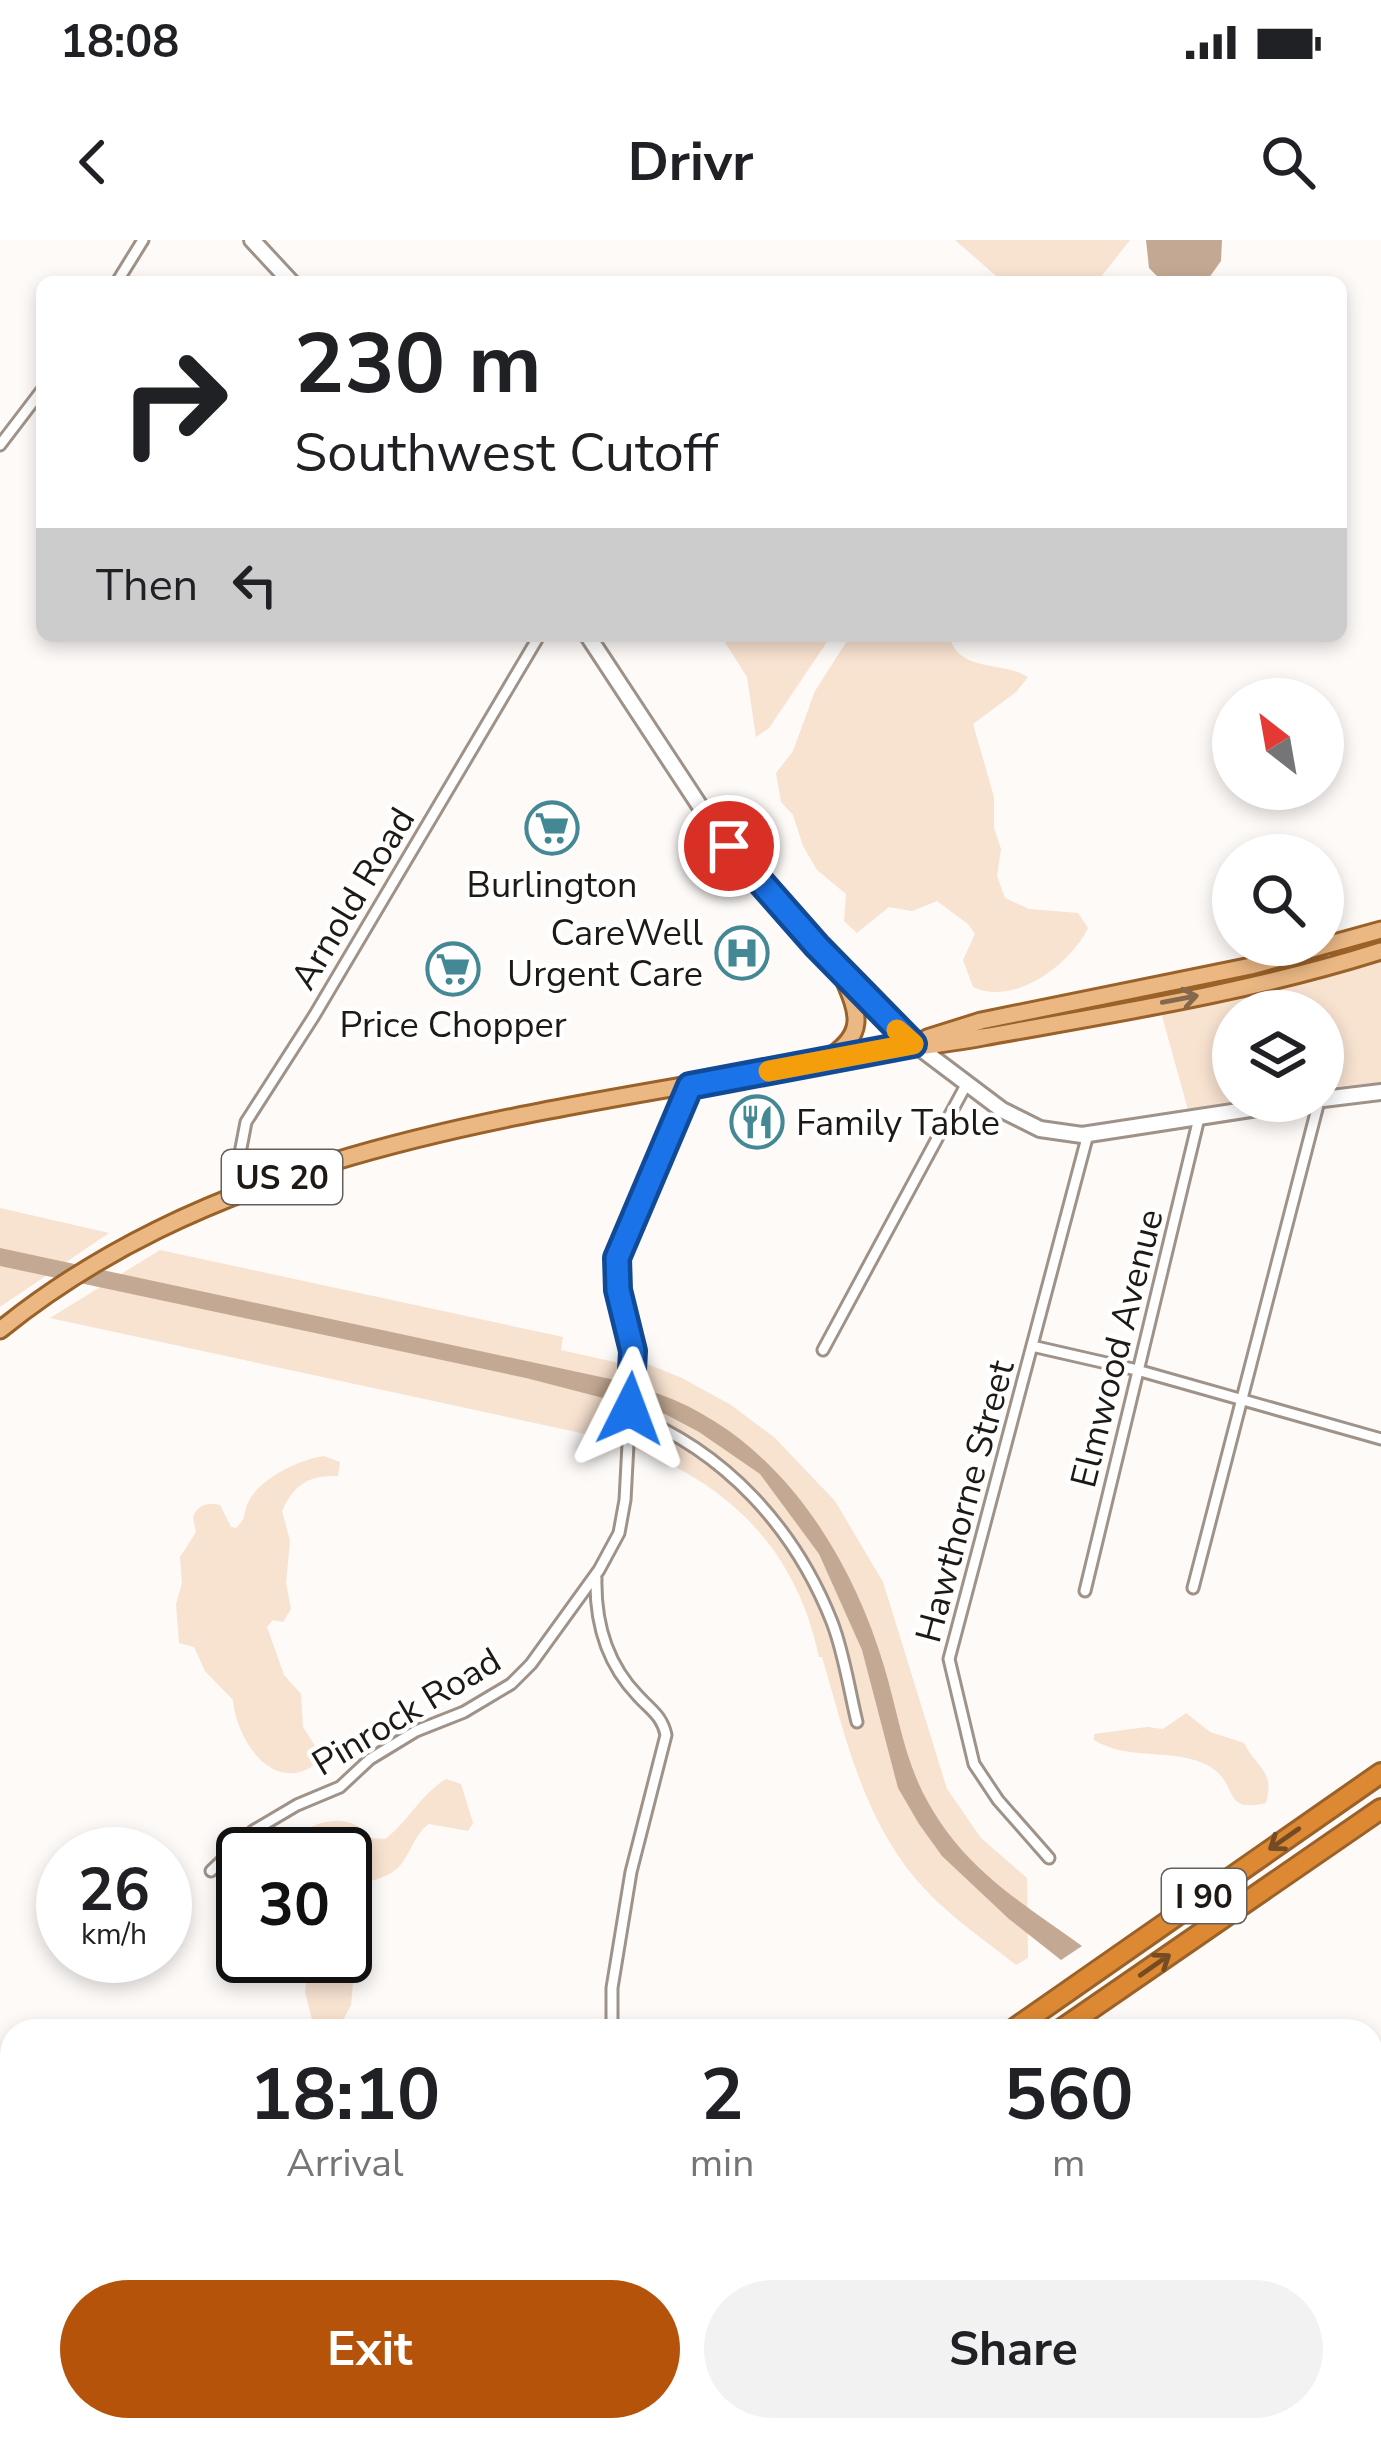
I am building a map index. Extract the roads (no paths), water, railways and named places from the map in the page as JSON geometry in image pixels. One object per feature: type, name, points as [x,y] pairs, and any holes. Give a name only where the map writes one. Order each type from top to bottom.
[{"type":"highway","name":"I 90","points":[[1028,2019],[1381,1773]]},
{"type":"highway","name":"I 90","points":[[1076,2019],[1381,1809]]},
{"type":"main road","points":[[252,240],[285,276]]},
{"type":"main road","points":[[592,642],[720,835],[840,970],[913,1044],[966,1085],[1031,1126],[1061,1134],[1212,1116]]},
{"type":"main road","name":"US 20","points":[[913,1044],[981,1021],[1251,966],[1381,930]]},
{"type":"main road","name":"US 20","points":[[9,1321],[102,1258],[232,1195],[318,1166],[501,1121],[1225,991],[1381,950]]},
{"type":"main road","points":[[830,1060],[845,1048],[856,1027],[856,1012],[840,970]]},
{"type":"main road","points":[[1344,1097],[1381,1092]]},
{"type":"street","points":[[122,276],[143,240]]},
{"type":"street","points":[[0,445],[36,398]]},
{"type":"street","name":"Arnold Road","points":[[232,1195],[246,1122],[535,642]]},
{"type":"street","points":[[823,1350],[966,1085]]},
{"type":"street","name":"Pinrock Road","points":[[212,1871],[253,1831],[298,1804],[340,1787],[370,1759],[416,1731],[464,1712],[511,1684],[596,1574],[622,1522],[630,1412],[633,1351],[618,1290],[617,1258],[690,1086]]},
{"type":"street","name":"Elmwood Avenue","points":[[1085,1591],[1199,1118]]},
{"type":"street","points":[[1193,1588],[1315,1122]]},
{"type":"street","name":"Hawthorne Street","points":[[1049,1858],[994,1795],[974,1764],[949,1665],[1088,1134]]},
{"type":"street","points":[[1032,1346],[1137,1370],[1381,1439]]},
{"type":"street","points":[[630,1412],[704,1454],[759,1501],[808,1569],[834,1626],[857,1722]]},
{"type":"street","points":[[596,1574],[596,1608],[604,1641],[630,1687],[662,1719],[666,1735],[631,1871],[612,1988],[612,2019]]},
{"type":"place","name":"Burlington","points":[[552,828]]},
{"type":"place","name":"CareWell Urgent Care","points":[[742,953]]},
{"type":"place","name":"Price Chopper","points":[[453,969]]},
{"type":"place","name":"Family Table","points":[[757,1122]]}]
